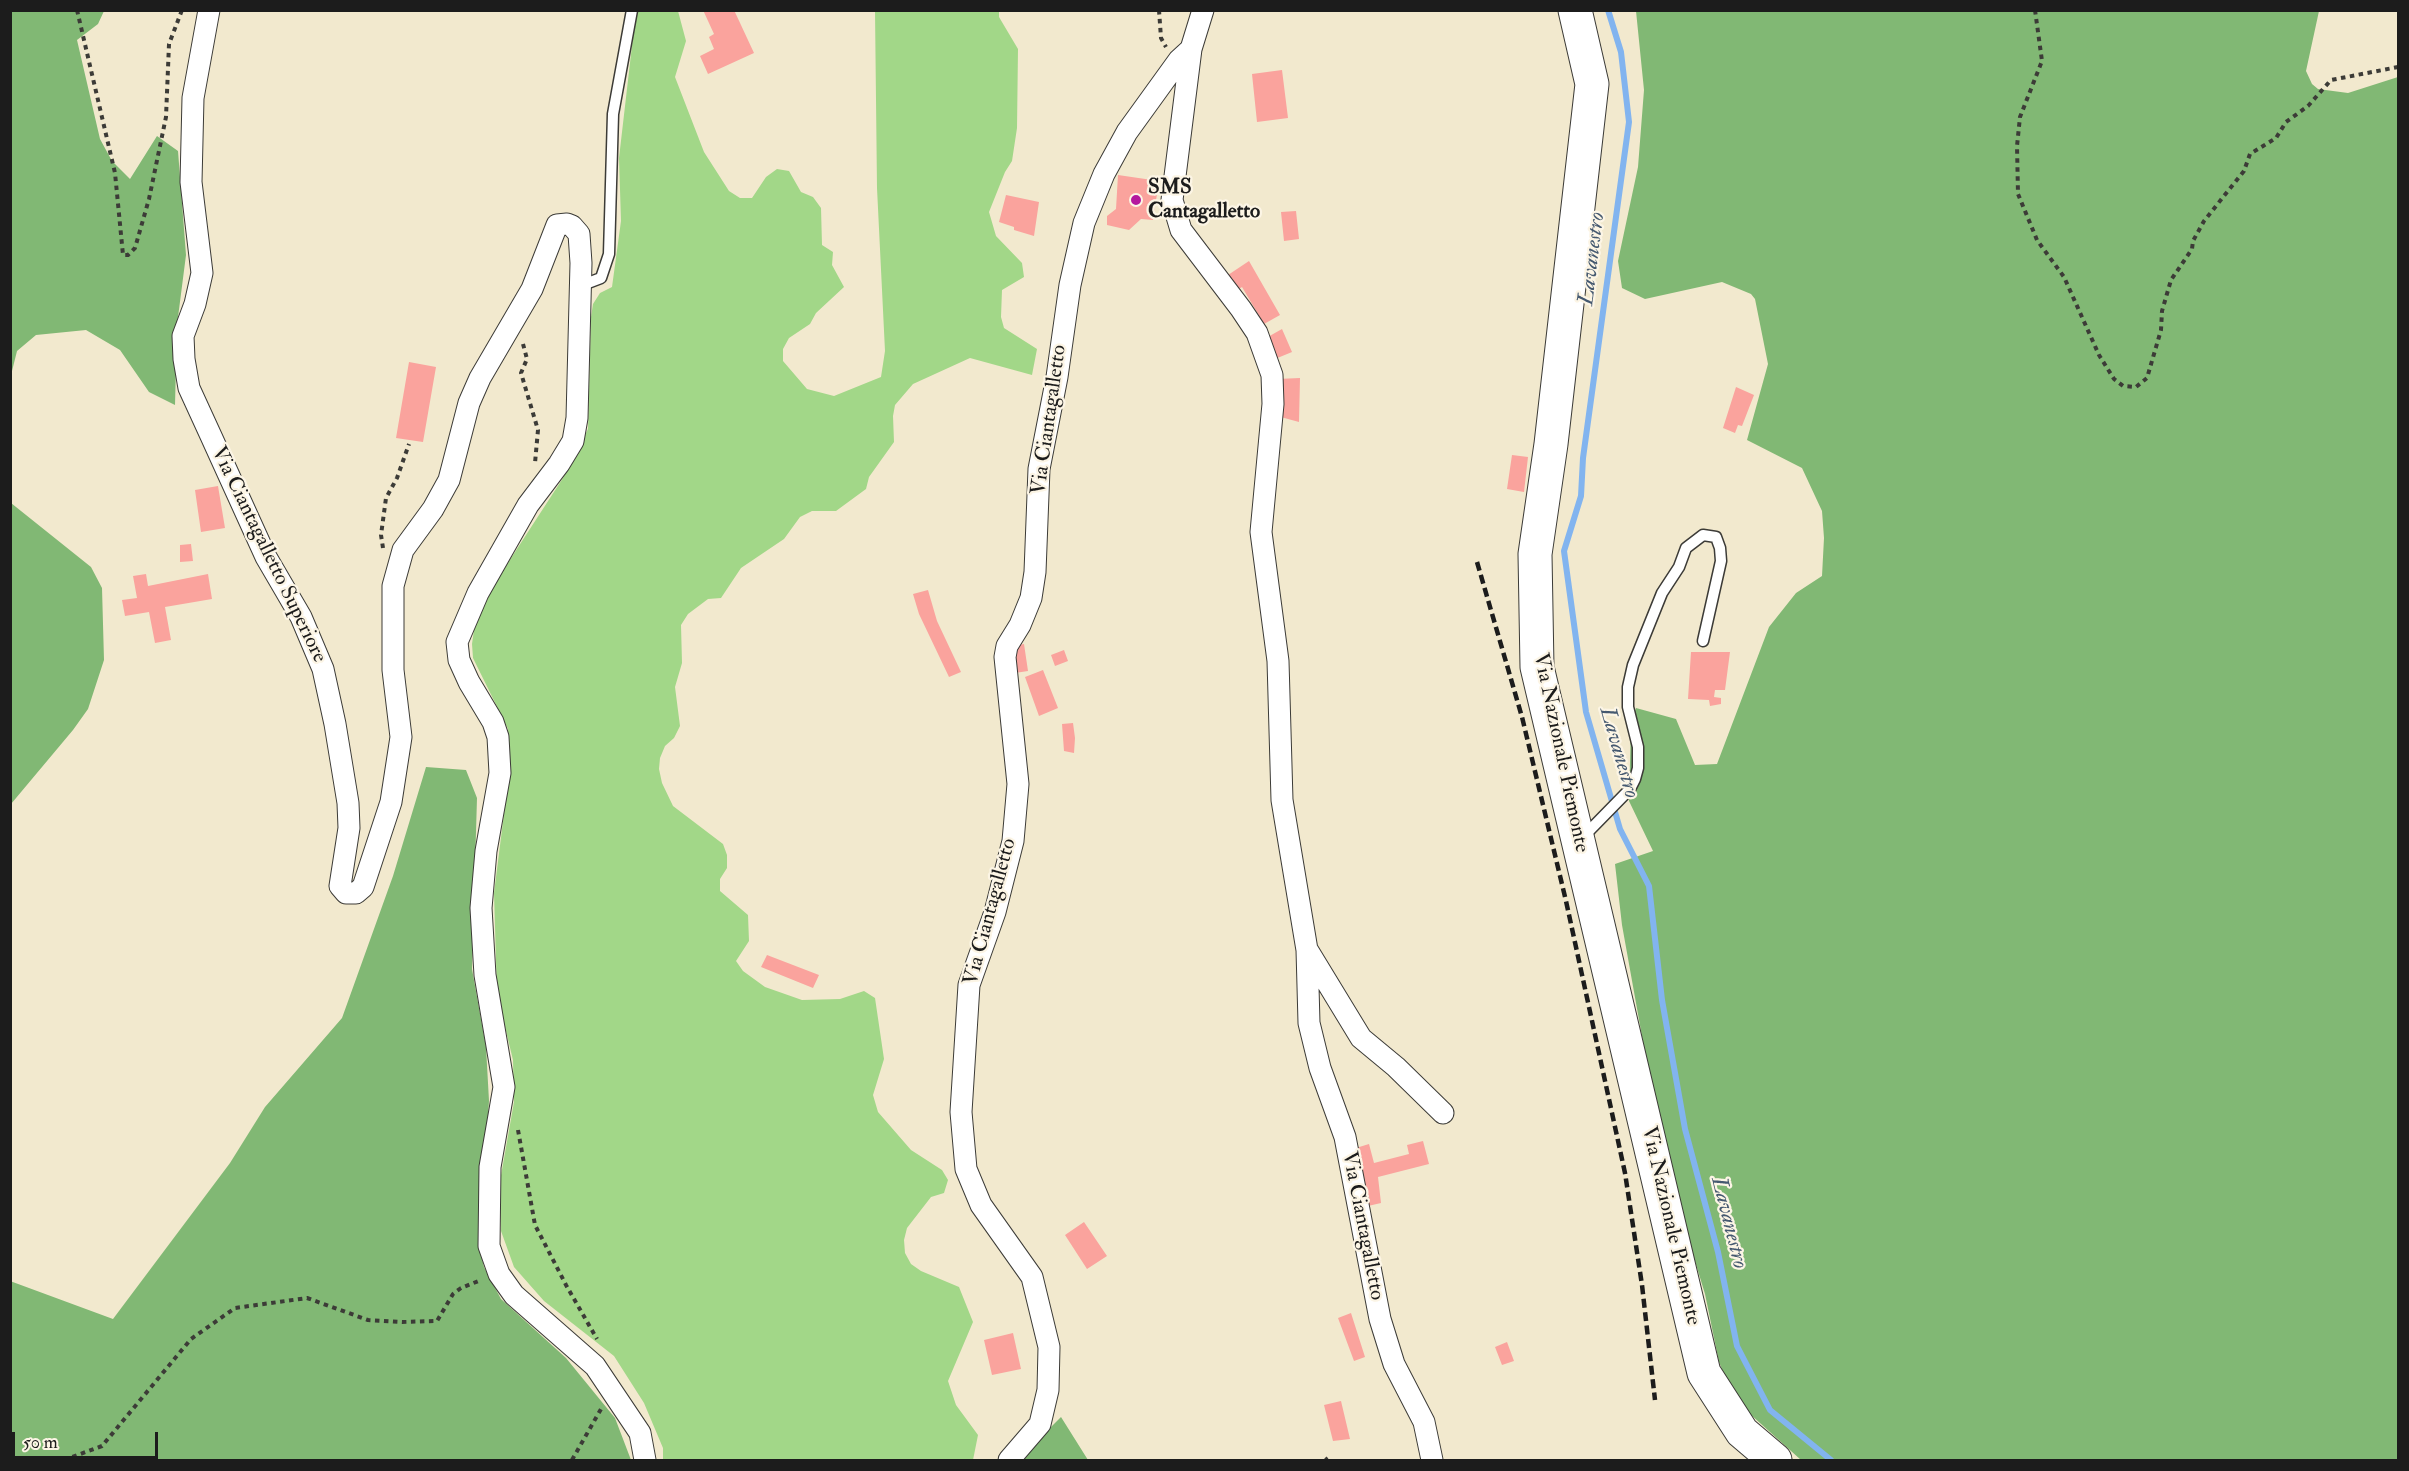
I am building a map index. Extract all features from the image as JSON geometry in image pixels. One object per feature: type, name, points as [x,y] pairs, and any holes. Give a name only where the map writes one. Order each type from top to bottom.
[{"type":"main road","name":"Via Nazionale Piemonte","points":[[1575,10],[1592,84],[1551,444],[1535,554],[1537,667],[1585,835],[1704,1373],[1742,1432],[1775,1461]]},
{"type":"street","name":"Via Ciantagalletto Superiore","points":[[209,10],[192,109],[191,182],[202,273],[195,304],[183,336],[184,359],[189,387],[206,426],[266,557],[301,617],[323,669],[348,803],[349,828],[340,886],[342,890],[351,894],[363,888],[377,849],[391,802],[401,737],[393,670],[393,586],[403,550],[433,509],[449,480],[469,403],[518,310],[532,289],[557,225],[567,224],[576,229],[579,234],[577,418],[573,441],[528,505],[468,614],[457,642],[459,660],[469,682],[493,722],[498,737],[500,772],[486,850],[481,908],[484,975],[504,1087],[490,1167],[489,1246],[499,1274],[514,1295],[595,1366],[640,1433],[645,1461]]},
{"type":"street","name":"Via Ciantagalletto","points":[[1009,1461],[1040,1424],[1048,1390],[1049,1347],[1032,1277],[981,1205],[966,1169],[962,1112],[969,985],[995,912],[1012,841],[1018,784],[1005,657],[1007,646],[1020,625],[1031,598],[1035,572],[1039,470],[1057,377],[1078,240],[1095,194],[1127,132],[1185,54],[1203,10]]},
{"type":"street","name":"Via Ciantagalletto","points":[[1185,54],[1172,200],[1175,214],[1181,230],[1257,333],[1272,375],[1273,404],[1261,532],[1278,661],[1282,800],[1307,950],[1309,1023],[1320,1068],[1345,1137],[1380,1319],[1394,1364],[1424,1422],[1432,1461]]},
{"type":"street","name":"Via Ciantagalletto","points":[[1307,950],[1361,1038],[1396,1067],[1443,1113]]},
{"type":"lane","points":[[580,286],[601,278],[609,254],[613,114],[632,10]]},
{"type":"lane","points":[[1585,835],[1624,795],[1635,779],[1638,768],[1638,747],[1628,707],[1628,687],[1633,665],[1662,593],[1678,567],[1686,548],[1703,535],[1716,537],[1721,561],[1702,641]]},
{"type":"path","points":[[77,10],[119,191],[120,241],[123,255],[128,255],[135,248],[144,221],[166,117],[169,44],[182,10]]},
{"type":"path","points":[[1159,10],[1161,38],[1169,53],[1185,54]]},
{"type":"path","points":[[2035,10],[2042,61],[2020,117],[2017,146],[2018,194],[2037,240],[2064,277],[2098,355],[2114,379],[2123,386],[2136,387],[2147,378],[2161,330],[2162,311],[2171,280],[2192,249],[2193,241],[2204,220],[2244,171],[2250,154],[2276,138],[2286,122],[2308,106],[2331,80],[2398,67]]},
{"type":"path","points":[[518,310],[527,358],[520,373],[538,430],[535,464],[546,482]]},
{"type":"path","points":[[393,586],[381,535],[386,498],[403,463],[409,444]]},
{"type":"path","points":[[517,1124],[535,1225],[601,1346]]},
{"type":"path","points":[[64,1461],[102,1446],[191,1339],[235,1308],[307,1298],[368,1320],[437,1321],[453,1294],[470,1284],[499,1274]]},
{"type":"path","points":[[572,1461],[612,1390]]},
{"type":"green space","points":[[11,11],[104,11],[98,24],[77,40],[100,139],[112,161],[130,179],[157,136],[178,151],[186,255],[177,325],[175,405],[149,392],[120,350],[86,330],[36,335],[17,351],[11,375]]},
{"type":"green space","points":[[636,11],[678,11],[686,41],[675,77],[704,152],[729,191],[740,198],[752,198],[766,177],[777,169],[789,171],[801,192],[813,197],[821,208],[822,245],[833,252],[832,265],[844,287],[816,313],[810,324],[789,338],[783,349],[783,361],[807,389],[834,396],[881,377],[885,351],[877,188],[875,11],[999,11],[999,17],[1018,49],[1017,128],[1012,161],[1005,172],[989,212],[996,236],[1022,263],[1024,277],[1002,290],[1001,317],[1004,328],[1037,349],[1032,375],[970,358],[913,384],[895,405],[894,442],[869,477],[866,489],[836,511],[812,511],[800,517],[784,539],[741,568],[721,598],[708,599],[688,614],[681,625],[682,663],[675,687],[680,726],[674,738],[665,746],[660,758],[659,769],[662,783],[673,806],[723,844],[727,855],[727,868],[720,879],[720,891],[748,915],[749,941],[736,961],[743,971],[765,987],[802,1000],[840,999],[864,991],[875,998],[884,1059],[873,1095],[878,1112],[911,1150],[942,1170],[948,1180],[944,1193],[931,1197],[907,1228],[904,1240],[905,1253],[911,1264],[921,1271],[959,1287],[973,1322],[948,1381],[956,1405],[978,1435],[973,1460],[663,1460],[663,1448],[644,1403],[614,1356],[544,1301],[514,1267],[501,1231],[500,1181],[514,1102],[513,1060],[497,994],[494,893],[509,774],[508,729],[473,658],[472,644],[474,630],[489,592],[563,478],[588,429],[591,317],[593,304],[600,293],[612,287],[621,221],[619,158]]},
{"type":"green space","points":[[1636,11],[2319,11],[2306,71],[2312,84],[2318,89],[2348,93],[2398,77],[2398,1460],[1801,1460],[1740,1405],[1730,1389],[1719,1362],[1705,1294],[1664,1159],[1622,925],[1615,864],[1653,851],[1629,801],[1631,724],[1636,708],[1676,719],[1695,765],[1717,764],[1769,627],[1796,593],[1822,576],[1824,538],[1822,511],[1802,468],[1747,440],[1768,364],[1755,299],[1751,294],[1722,282],[1645,299],[1622,288],[1618,261],[1638,167],[1644,90]]},
{"type":"green space","points":[[11,503],[91,567],[102,588],[104,660],[88,709],[11,804]]},
{"type":"green space","points":[[426,767],[466,770],[477,798],[472,969],[486,1047],[489,1101],[479,1244],[484,1267],[501,1299],[566,1358],[615,1418],[631,1460],[11,1460],[10,1281],[113,1319],[230,1163],[265,1107],[342,1018],[393,876]]},
{"type":"green space","points":[[1061,1417],[1088,1460],[1022,1460],[1034,1444]]},
{"type":"building","points":[[703,10],[734,10],[754,53],[708,74],[700,56],[714,49],[709,37],[714,34]]},
{"type":"building","points":[[1282,70],[1288,118],[1257,122],[1252,74]]},
{"type":"building","name":"SMS Cantagalletto","points":[[1118,175],[1159,181],[1153,220],[1141,219],[1129,230],[1107,225],[1107,216],[1116,209]]},
{"type":"building","points":[[1006,195],[1039,202],[1034,236],[1014,230],[1014,227],[999,222]]},
{"type":"building","points":[[1296,211],[1299,239],[1284,241],[1281,212]]},
{"type":"building","points":[[1249,261],[1280,315],[1264,324],[1242,287],[1236,291],[1225,277]]},
{"type":"building","points":[[1282,329],[1292,352],[1275,359],[1266,338]]},
{"type":"building","points":[[409,362],[436,367],[423,442],[396,438]]},
{"type":"building","points":[[1300,378],[1299,422],[1277,416],[1277,379]]},
{"type":"building","points":[[1736,387],[1754,395],[1742,426],[1738,425],[1735,433],[1723,428]]},
{"type":"building","points":[[1512,455],[1528,457],[1524,492],[1507,489]]},
{"type":"building","points":[[218,486],[225,528],[201,532],[195,490]]},
{"type":"building","points":[[191,544],[193,561],[180,562],[180,545]]},
{"type":"building","points":[[146,574],[148,586],[208,574],[212,599],[165,607],[171,640],[155,643],[149,612],[125,616],[122,600],[137,598],[133,576]]},
{"type":"building","points":[[928,590],[937,621],[961,672],[949,677],[919,614],[913,594]]},
{"type":"building","points":[[1024,644],[1028,671],[1015,673],[1010,647]]},
{"type":"building","points":[[1064,650],[1068,661],[1055,666],[1051,655]]},
{"type":"building","points":[[1691,652],[1730,652],[1725,690],[1715,690],[1714,697],[1721,698],[1721,704],[1710,706],[1709,700],[1688,699]]},
{"type":"building","points":[[1043,670],[1058,708],[1039,716],[1025,677]]},
{"type":"building","points":[[1073,723],[1074,753],[1064,751],[1062,724]]},
{"type":"building","points":[[767,955],[819,975],[813,988],[761,967]]},
{"type":"building","points":[[1423,1141],[1429,1164],[1378,1177],[1381,1203],[1368,1206],[1356,1148],[1369,1144],[1374,1163],[1409,1154],[1407,1145]]},
{"type":"building","points":[[1084,1222],[1107,1256],[1087,1269],[1065,1235]]},
{"type":"building","points":[[1351,1313],[1365,1357],[1354,1361],[1338,1318]]},
{"type":"building","points":[[1013,1333],[1021,1369],[992,1375],[984,1340]]},
{"type":"building","points":[[1507,1342],[1514,1361],[1502,1365],[1495,1347]]},
{"type":"building","points":[[1341,1401],[1350,1439],[1333,1441],[1324,1405]]},
{"type":"waterway","name":"Lavanestro","points":[[1608,10],[1621,52],[1629,122],[1583,458],[1581,496],[1564,551],[1586,712],[1620,829],[1649,886],[1662,1000],[1685,1129],[1718,1252],[1737,1346],[1770,1410],[1831,1460]]},
{"type":"railway","points":[[1477,562],[1522,717],[1566,901],[1625,1173],[1642,1285],[1655,1400]]},
{"type":"place","name":"SMS Cantagalletto","points":[[1136,200]]}]
